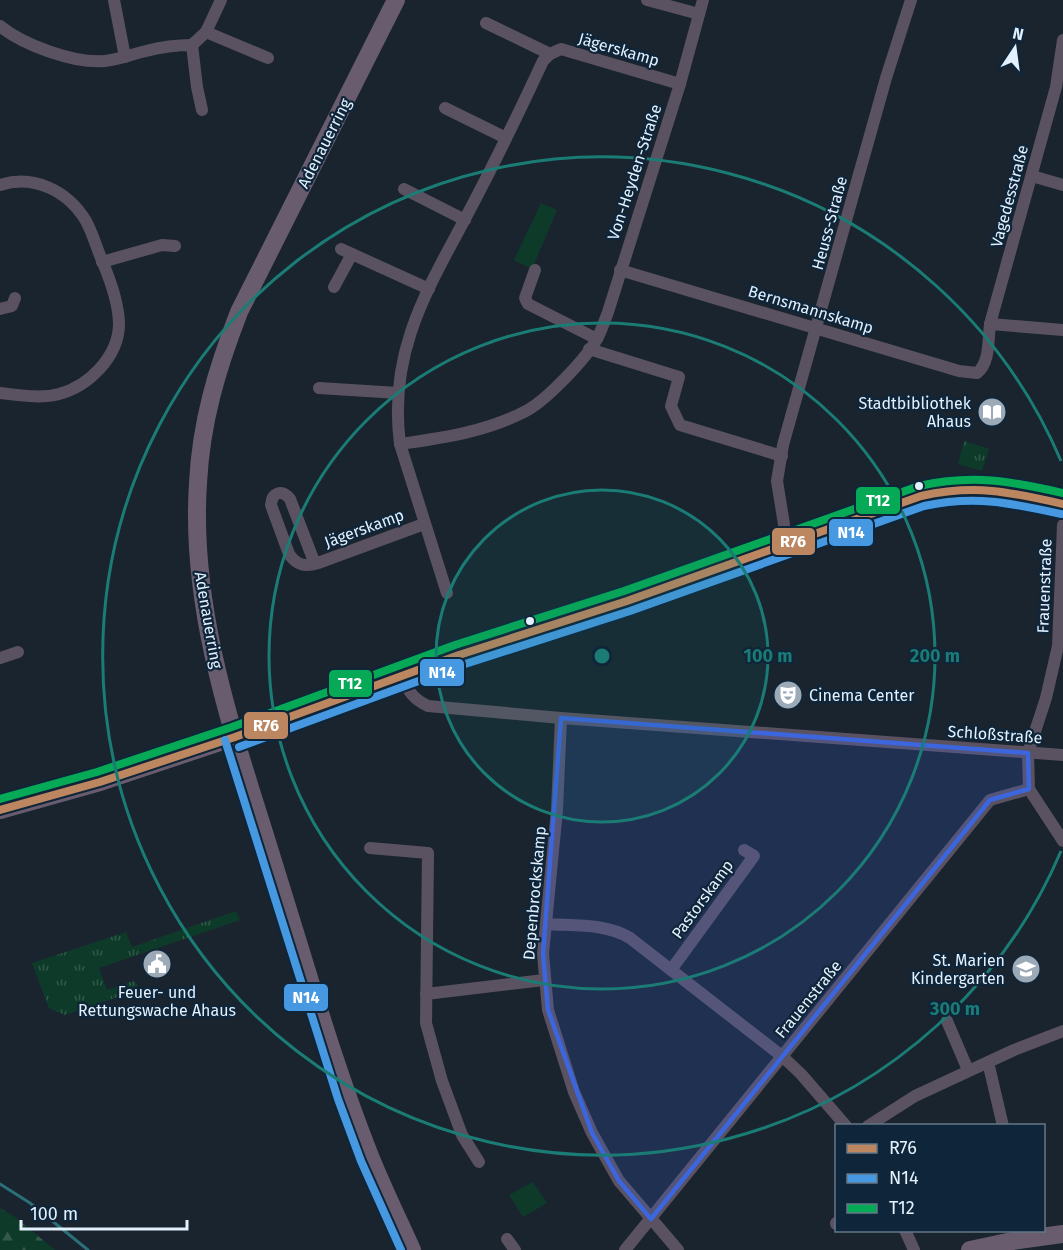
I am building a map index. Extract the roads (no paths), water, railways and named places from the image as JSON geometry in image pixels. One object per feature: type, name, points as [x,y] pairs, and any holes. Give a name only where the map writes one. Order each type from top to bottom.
[{"type":"main road","name":"Adenauerring","points":[[396,0],[243,303],[222,356],[207,407],[197,485],[201,586],[213,652],[235,737],[348,1096],[370,1156],[412,1250]]},
{"type":"main road","points":[[0,810],[100,782],[235,737],[459,655],[535,632],[701,575],[921,496],[951,490],[998,491],[1063,504]]},
{"type":"main road","points":[[970,1250],[1063,1234]]},
{"type":"street","points":[[114,0],[125,57]]},
{"type":"street","points":[[0,26],[16,37],[37,46],[90,61],[105,61],[157,48],[192,45],[206,32],[221,0]]},
{"type":"street","points":[[647,0],[699,14]]},
{"type":"street","name":"Von-Heyden-Straße","points":[[400,444],[440,439],[477,430],[526,411],[560,384],[593,344],[608,312],[680,84],[702,0]]},
{"type":"street","name":"Heuss-Straße","points":[[787,543],[777,481],[782,456],[886,78],[911,0]]},
{"type":"street","name":"Jägerskamp","points":[[486,23],[550,54]]},
{"type":"street","points":[[206,32],[268,58]]},
{"type":"street","name":"Vagedesstraße","points":[[986,360],[990,324],[1056,87],[1063,40]]},
{"type":"street","points":[[192,45],[202,110]]},
{"type":"street","name":"Jägerskamp","points":[[447,593],[400,444],[397,419],[403,354],[417,314],[543,61],[550,54],[561,49],[680,84]]},
{"type":"street","points":[[445,108],[506,138]]},
{"type":"street","points":[[1032,176],[1063,185]]},
{"type":"street","points":[[0,185],[10,182],[30,182],[47,186],[61,193],[77,207],[86,222],[102,261],[115,298],[119,325],[113,348],[100,368],[81,385],[60,394],[35,396],[0,393]]},
{"type":"street","points":[[404,189],[465,220]]},
{"type":"street","points":[[102,261],[162,245],[175,246]]},
{"type":"street","points":[[334,287],[346,252],[429,289]]},
{"type":"street","points":[[535,270],[525,298],[528,304],[593,344],[679,377],[671,406],[680,425],[782,456]]},
{"type":"street","name":"Bernsmannskamp","points":[[620,270],[969,373],[980,372],[986,360]]},
{"type":"street","points":[[0,309],[12,306],[15,298]]},
{"type":"street","points":[[990,324],[1063,330]]},
{"type":"street","points":[[319,388],[398,393]]},
{"type":"street","name":"Jägerskamp","points":[[315,564],[290,499],[281,492],[275,494],[271,505],[289,554],[293,561],[300,565],[309,566],[315,564],[424,524]]},
{"type":"street","name":"Frauenstraße","points":[[625,1250],[990,800],[1029,789],[1028,753],[1046,698],[1058,646],[1063,525]]},
{"type":"street","points":[[0,658],[18,652]]},
{"type":"street","name":"Schloßstraße","points":[[402,676],[409,693],[417,701],[428,706],[1063,755]]},
{"type":"street","name":"Depenbrockskamp","points":[[561,718],[557,810],[543,954],[548,1010],[574,1092],[592,1133],[620,1181],[678,1250]]},
{"type":"street","points":[[1029,789],[1063,841]]},
{"type":"street","points":[[370,848],[428,854],[426,1023],[442,1081],[462,1136],[479,1162]]},
{"type":"street","name":"Pastorskamp","points":[[671,970],[754,856],[744,850]]},
{"type":"street","points":[[546,924],[606,928],[619,931],[630,938],[783,1057],[845,1124]]},
{"type":"street","points":[[426,994],[544,980]]},
{"type":"street","points":[[947,1021],[968,1070]]},
{"type":"street","points":[[870,1124],[915,1096],[968,1070],[1063,1031]]},
{"type":"street","points":[[988,1062],[1003,1124]]},
{"type":"street","points":[[906,1232],[914,1250]]},
{"type":"street","points":[[507,1239],[515,1250]]},
{"type":"waterway","points":[[0,1184],[30,1203],[88,1250]]},
{"type":"place","name":"Stadtbibliothek Ahaus","points":[[992,412]]},
{"type":"place","name":"Cinema Center","points":[[788,695]]},
{"type":"place","name":"Feuer- und Rettungswache Ahaus","points":[[157,964]]},
{"type":"place","name":"St. Marien Kindergarten","points":[[1026,969]]}]
